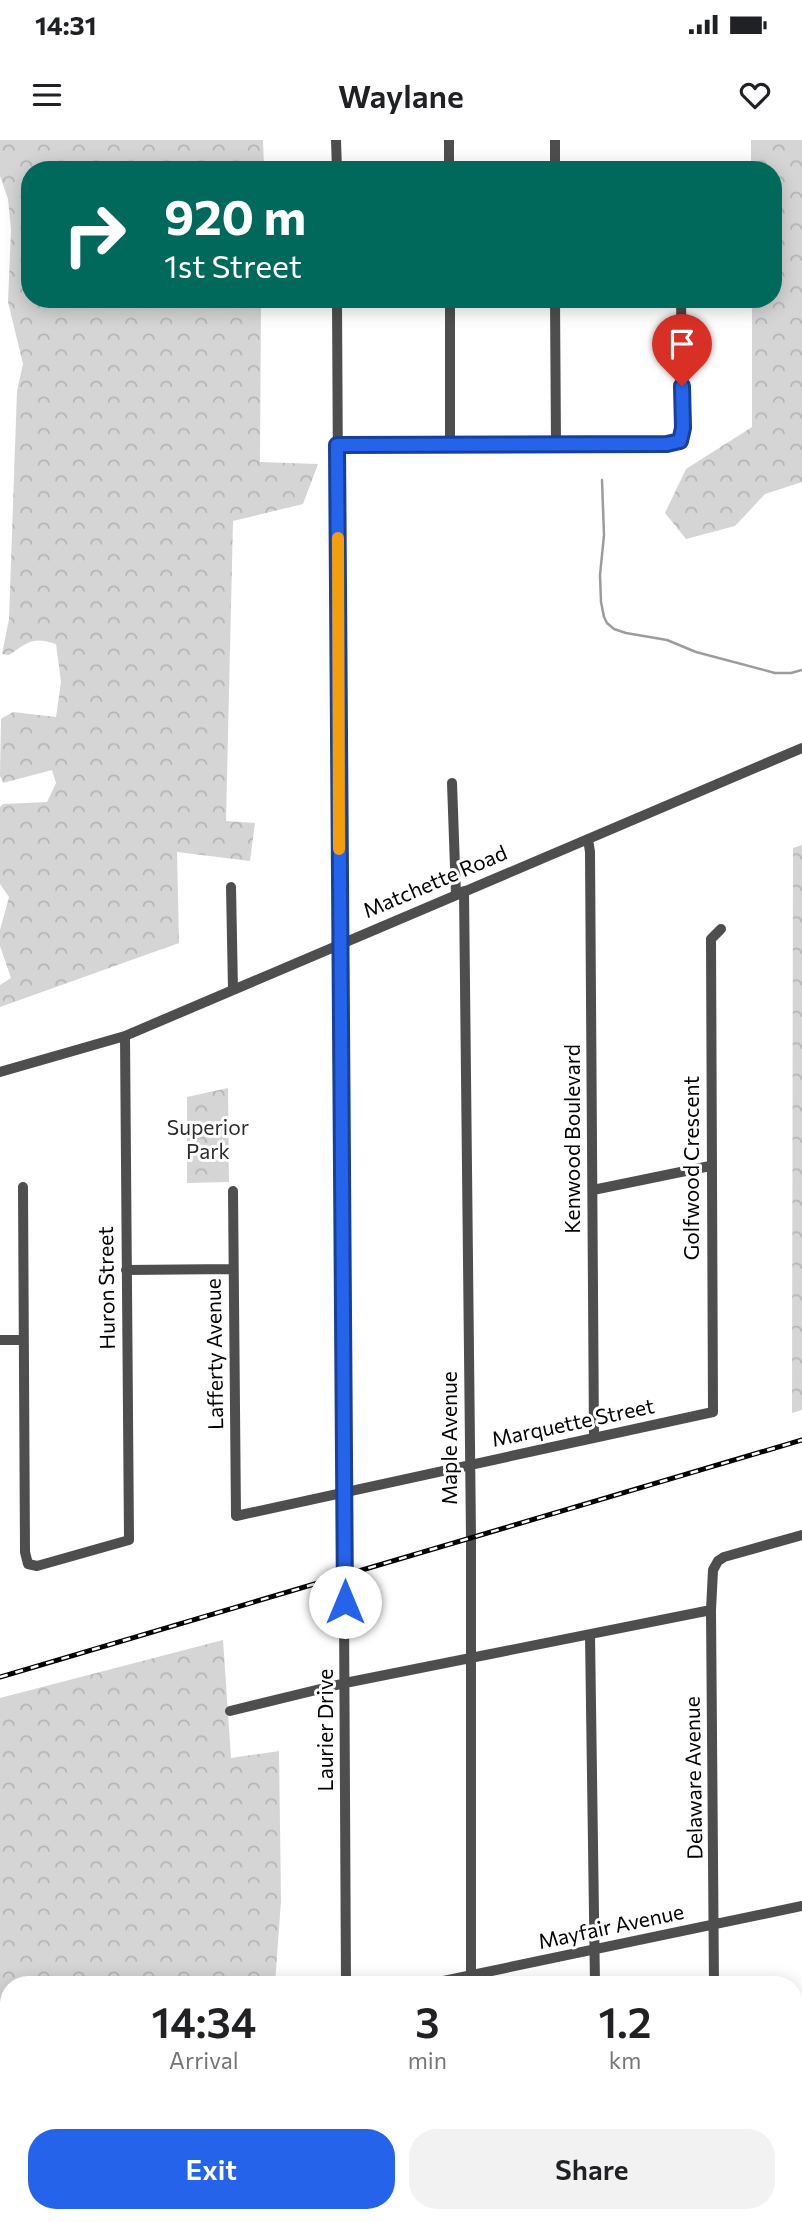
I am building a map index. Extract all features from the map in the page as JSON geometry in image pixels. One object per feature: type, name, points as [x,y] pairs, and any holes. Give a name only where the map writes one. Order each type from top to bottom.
[{"type":"street","points":[[337,140],[337,161]]},
{"type":"street","points":[[449,140],[449,161]]},
{"type":"street","points":[[555,140],[555,161]]},
{"type":"street","name":"Laurier Drive","points":[[337,308],[346,1976]]},
{"type":"street","points":[[450,308],[450,445]]},
{"type":"street","points":[[555,308],[556,444]]},
{"type":"street","points":[[337,445],[667,444],[680,441],[683,428],[681,308]]},
{"type":"street","name":"Matchette Road","points":[[0,1072],[125,1035],[802,748]]},
{"type":"street","name":"Maple Avenue","points":[[452,783],[460,893],[469,1465],[471,1976]]},
{"type":"street","name":"Kenwood Boulevard","points":[[588,839],[594,1438]]},
{"type":"street","points":[[231,887],[233,990]]},
{"type":"street","name":"Golfwood Crescent","points":[[713,1412],[711,939],[721,929]]},
{"type":"street","name":"Huron Street","points":[[22,1340],[25,1552],[28,1564],[37,1566],[130,1540],[125,1035]]},
{"type":"street","points":[[593,1190],[710,1166]]},
{"type":"street","points":[[0,1340],[22,1340],[23,1187]]},
{"type":"street","name":"Lafferty Avenue","points":[[233,1191],[236,1516]]},
{"type":"street","points":[[126,1270],[233,1269]]},
{"type":"street","name":"Marquette Street","points":[[236,1516],[713,1412]]},
{"type":"street","name":"Delaware Avenue","points":[[714,1976],[713,1570],[724,1557],[802,1535]]},
{"type":"street","points":[[230,1711],[345,1683],[711,1609]]},
{"type":"street","points":[[590,1635],[595,1976]]},
{"type":"street","name":"Mayfair Avenue","points":[[488,1976],[802,1906]]},
{"type":"green space","points":[[0,140],[263,140],[264,161],[21,161],[21,308],[261,308],[260,462],[318,464],[303,504],[233,521],[226,821],[255,823],[250,861],[177,852],[179,943],[0,1007],[0,985],[11,978],[0,946],[0,930],[9,897],[0,884],[0,807],[3,804],[47,802],[56,783],[52,770],[3,783],[0,776],[1,719],[13,712],[56,717],[61,682],[56,644],[36,641],[9,655],[2,654],[9,619],[17,391],[23,364],[8,302],[11,230],[8,199],[0,176]]},
{"type":"green space","points":[[751,140],[802,140],[802,482],[765,494],[735,526],[686,539],[665,513],[686,469],[752,427],[752,308],[782,308],[782,161],[751,161]]},
{"type":"green space","points":[[802,845],[802,1410],[792,1413],[793,848]]},
{"type":"green space","name":"Superior Park","points":[[228,1088],[229,1182],[187,1183],[187,1097]]},
{"type":"green space","points":[[223,1640],[231,1758],[279,1751],[281,1901],[276,1976],[0,1976],[0,1698]]},
{"type":"waterway","points":[[602,480],[604,535],[600,575],[601,602],[607,623],[626,633],[667,640],[696,652],[775,673],[802,670]]},
{"type":"railway","points":[[0,1677],[802,1440]]},
{"type":"slow traffic","points":[[338,538],[339,849]]},
{"type":"route","points":[[345,1602],[337,445],[667,444],[680,441],[683,428],[682,386]]}]
